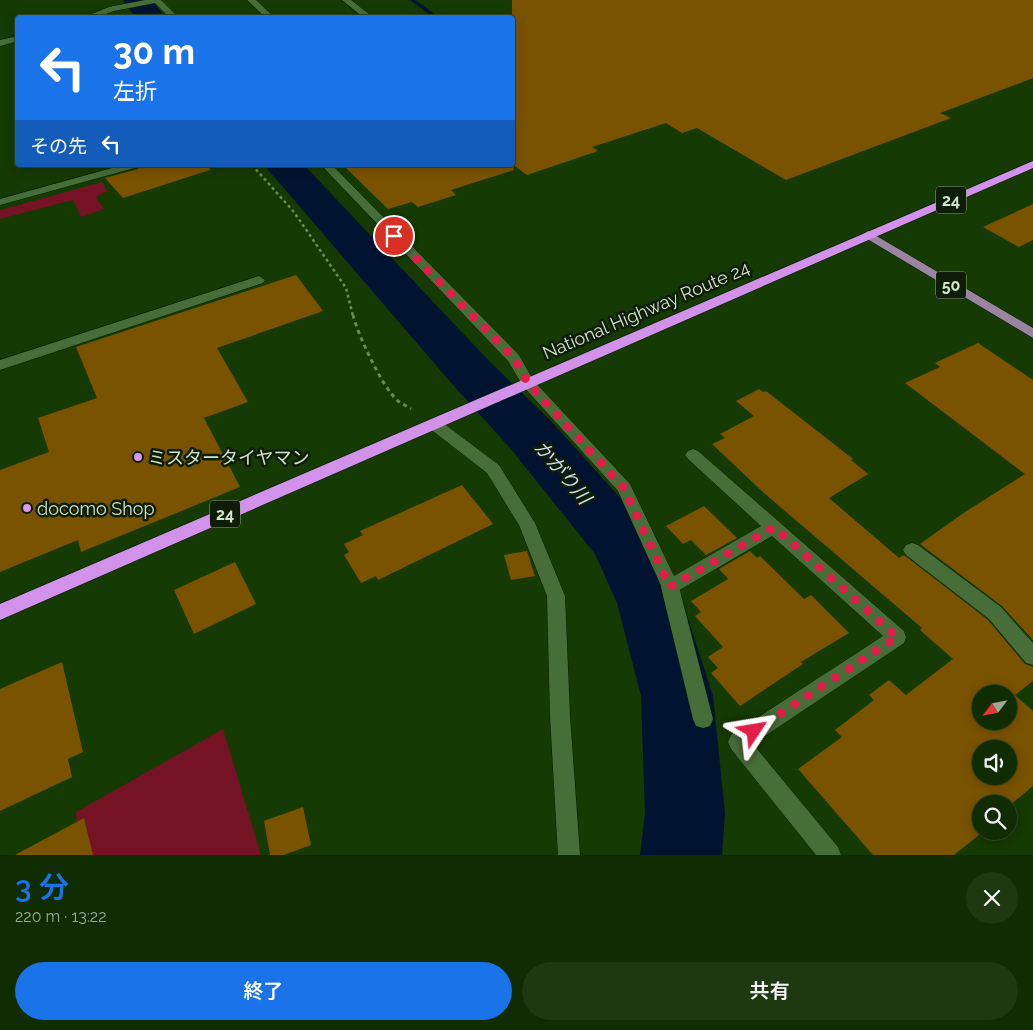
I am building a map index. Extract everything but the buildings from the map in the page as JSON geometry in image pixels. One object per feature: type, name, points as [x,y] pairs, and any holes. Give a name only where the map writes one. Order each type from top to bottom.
[{"type":"highway","name":"National Highway Route 24","points":[[0,612],[1033,164]]},
{"type":"main road","name":"50","points":[[868,235],[1033,334]]},
{"type":"street","points":[[95,15],[112,9],[157,0],[172,15]]},
{"type":"street","points":[[251,0],[268,15]]},
{"type":"street","points":[[346,0],[366,15]]},
{"type":"street","points":[[0,43],[15,39]]},
{"type":"street","points":[[0,202],[127,167]]},
{"type":"street","points":[[328,167],[514,358],[523,385],[624,488],[670,587],[703,719]]},
{"type":"street","points":[[0,365],[259,280]]},
{"type":"street","points":[[442,420],[493,469],[527,523],[556,596],[560,716],[569,855]]},
{"type":"street","points":[[693,455],[897,637],[738,742],[830,855]]},
{"type":"street","points":[[670,587],[774,527]]},
{"type":"street","points":[[912,550],[995,613],[1033,657]]},
{"type":"path","points":[[254,167],[294,212],[346,288],[354,324],[378,372],[397,400],[442,420]]},
{"type":"shaded area","points":[[102,182],[107,191],[96,197],[104,209],[81,217],[73,200],[0,219],[0,210]]},
{"type":"shaded area","points":[[223,729],[261,855],[79,855],[76,812]]},
{"type":"waterway","name":"かがり川","points":[[137,0],[150,15]]},
{"type":"waterway","points":[[412,0],[434,15]]},
{"type":"waterway","name":"かがり川","points":[[285,167],[471,373],[530,434],[620,540],[650,603],[677,696],[685,813],[681,855]]},
{"type":"place","name":"ミスタータイヤマン","points":[[138,457]]},
{"type":"place","name":"docomo Shop","points":[[27,508]]},
{"type":"route","points":[[394,236],[514,358],[528,383],[624,488],[670,587],[774,527],[897,637],[754,731]]}]
